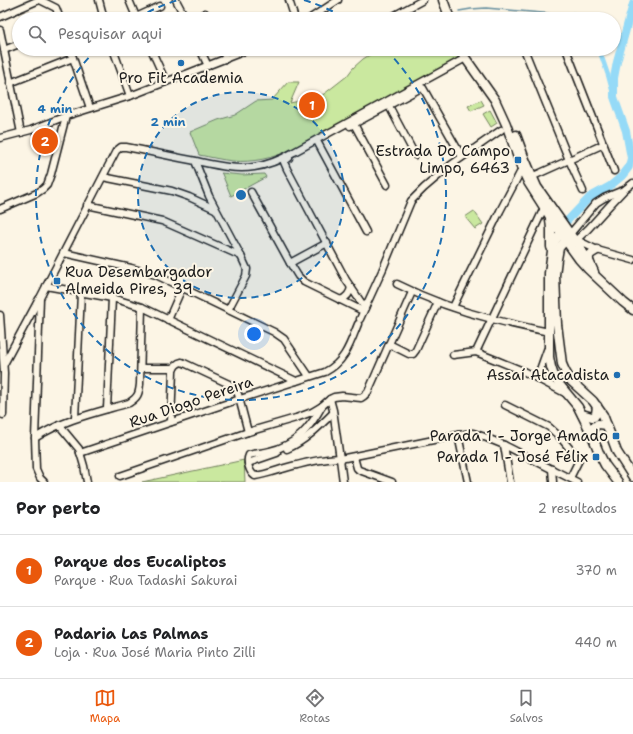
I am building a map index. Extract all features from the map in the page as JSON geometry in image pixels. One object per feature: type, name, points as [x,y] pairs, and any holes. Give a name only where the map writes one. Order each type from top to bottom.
[{"type":"main road","points":[[439,0],[443,12]]},
{"type":"main road","points":[[443,0],[447,12]]},
{"type":"main road","points":[[464,56],[495,100],[535,194],[549,216],[589,261],[597,278]]},
{"type":"main road","points":[[471,56],[503,103],[508,114],[525,168]]},
{"type":"main road","points":[[529,178],[548,203],[570,238],[579,259],[597,278],[633,310]]},
{"type":"main road","points":[[549,216],[552,251]]},
{"type":"main road","points":[[570,238],[555,240],[552,251],[549,273],[549,344],[551,367],[559,384],[566,394],[574,401],[582,414],[602,460],[618,482]]},
{"type":"main road","points":[[570,238],[564,251],[560,278],[556,287],[557,324],[562,364],[571,380],[597,406],[603,415],[618,456],[633,477]]},
{"type":"main road","points":[[589,261],[590,253],[597,250]]},
{"type":"main road","points":[[582,414],[592,417],[594,416],[596,414],[597,406]]},
{"type":"main road","points":[[591,433],[596,425],[607,425]]},
{"type":"street","points":[[0,17],[40,0],[56,8],[57,12]]},
{"type":"street","points":[[99,0],[102,12]]},
{"type":"street","points":[[129,0],[134,12]]},
{"type":"street","points":[[176,0],[182,12]]},
{"type":"street","points":[[289,0],[293,12]]},
{"type":"street","points":[[320,12],[338,0]]},
{"type":"street","points":[[401,12],[423,0]]},
{"type":"street","points":[[148,12],[160,6]]},
{"type":"street","points":[[0,30],[4,50],[3,58],[21,133]]},
{"type":"street","points":[[4,50],[12,47]]},
{"type":"street","points":[[116,56],[130,96]]},
{"type":"street","points":[[154,56],[166,82]]},
{"type":"street","points":[[203,56],[208,66]]},
{"type":"street","points":[[0,138],[44,126],[66,116],[130,96],[233,56]]},
{"type":"street","points":[[527,56],[583,191]]},
{"type":"street","points":[[569,56],[614,171]]},
{"type":"street","points":[[10,83],[73,58],[90,108]]},
{"type":"street","points":[[4,364],[64,253],[87,205],[116,151],[121,147],[209,164],[236,168],[254,167],[275,161],[302,148],[462,60]]},
{"type":"street","points":[[364,310],[284,162],[421,88],[423,88],[462,157]]},
{"type":"street","points":[[389,106],[415,155]]},
{"type":"street","points":[[0,209],[37,193],[47,185],[66,116]]},
{"type":"street","points":[[354,124],[386,185]]},
{"type":"street","name":"Rua Diogo Pereira","points":[[80,453],[331,369],[343,358],[411,202],[424,188],[462,157],[501,130]]},
{"type":"street","points":[[318,143],[366,232]]},
{"type":"street","points":[[529,178],[604,144]]},
{"type":"street","points":[[195,161],[215,209],[247,269],[247,272],[228,310]]},
{"type":"street","points":[[453,307],[525,168]]},
{"type":"street","points":[[102,177],[172,190],[215,209]]},
{"type":"street","points":[[570,238],[588,229],[624,190],[633,183]]},
{"type":"street","points":[[570,238],[596,203],[624,190]]},
{"type":"street","points":[[252,192],[298,276],[304,282],[364,310]]},
{"type":"street","points":[[604,198],[610,201],[609,206]]},
{"type":"street","points":[[87,205],[162,221],[241,256]]},
{"type":"street","points":[[476,352],[544,208]]},
{"type":"street","points":[[570,238],[597,250],[633,260]]},
{"type":"street","points":[[290,263],[327,243]]},
{"type":"street","points":[[64,253],[138,270],[156,276],[274,332],[284,339],[309,376]]},
{"type":"street","points":[[397,284],[412,292],[438,302],[491,319],[549,332]]},
{"type":"street","points":[[46,286],[112,298],[142,307],[296,381]]},
{"type":"street","points":[[340,300],[344,299],[348,295],[351,287]]},
{"type":"street","points":[[168,320],[182,288]]},
{"type":"street","points":[[120,476],[248,432],[296,418],[312,412],[330,399],[338,396],[361,398],[368,392],[412,292]]},
{"type":"street","points":[[75,418],[81,293]]},
{"type":"street","points":[[40,298],[35,438],[36,469],[44,482]]},
{"type":"street","points":[[107,409],[112,298]]},
{"type":"street","points":[[389,344],[409,354],[413,354],[438,302]]},
{"type":"street","points":[[35,438],[75,418],[128,403],[136,398],[139,392],[141,368],[142,307]]},
{"type":"street","points":[[31,314],[36,314],[40,318]]},
{"type":"street","points":[[0,315],[4,364],[3,415]]},
{"type":"street","points":[[537,378],[549,344]]},
{"type":"street","points":[[453,355],[476,352],[537,378],[566,394]]},
{"type":"street","points":[[171,422],[172,377],[174,368],[182,362],[229,384],[236,389],[248,432]]},
{"type":"street","points":[[141,368],[174,368]]},
{"type":"street","points":[[330,399],[343,482]]},
{"type":"street","points":[[505,405],[549,427],[560,437],[570,450],[578,455],[579,460],[570,478]]},
{"type":"street","points":[[322,406],[314,421],[303,434],[291,443],[270,451],[248,455],[247,457],[250,472],[255,476],[271,473],[315,460],[354,457],[468,433],[476,434],[504,445],[577,482]]},
{"type":"street","points":[[248,463],[295,446],[310,435],[333,413]]},
{"type":"street","points":[[59,425],[72,440],[80,453],[87,482]]},
{"type":"street","points":[[458,435],[468,482]]},
{"type":"street","points":[[504,445],[510,482]]},
{"type":"street","points":[[354,457],[358,469],[378,480],[392,482]]},
{"type":"street","points":[[552,469],[553,482]]},
{"type":"green space","points":[[368,56],[458,56],[460,60],[284,153],[270,158],[248,161],[229,161],[199,155],[190,132],[218,120],[235,115],[256,101],[272,100],[288,82],[299,82],[290,103],[314,98],[324,94],[347,76]]},
{"type":"green space","points":[[481,100],[484,105],[471,111],[468,106]]},
{"type":"green space","points":[[490,110],[497,123],[491,127],[483,114]]},
{"type":"green space","points":[[221,173],[242,175],[264,174],[266,177],[231,196]]},
{"type":"green space","points":[[474,211],[483,224],[475,229],[465,217]]},
{"type":"green space","points":[[244,460],[245,482],[142,482]]},
{"type":"waterway","points":[[621,48],[633,4]]},
{"type":"waterway","points":[[459,11],[486,8],[531,12]]},
{"type":"waterway","points":[[601,56],[614,97]]},
{"type":"waterway","points":[[568,220],[590,197],[610,186],[622,176],[629,167],[631,158],[626,131],[614,97],[614,78],[619,56]]},
{"type":"place","name":"Pro Fit Academia","points":[[181,63]]},
{"type":"place","name":"Parque dos Eucaliptos","points":[[312,105]]},
{"type":"place","name":"Padaria Las Palmas","points":[[45,141]]},
{"type":"place","name":"Estrada Do Campo Limpo, 6463","points":[[518,160]]},
{"type":"place","name":"Rua Desembargador Almeida Pires, 39","points":[[57,281]]},
{"type":"place","name":"Assaí Atacadista","points":[[617,375]]},
{"type":"place","name":"Parada 1 - Jorge Amado","points":[[616,436]]},
{"type":"place","name":"Parada 1 - José Félix","points":[[596,457]]}]
